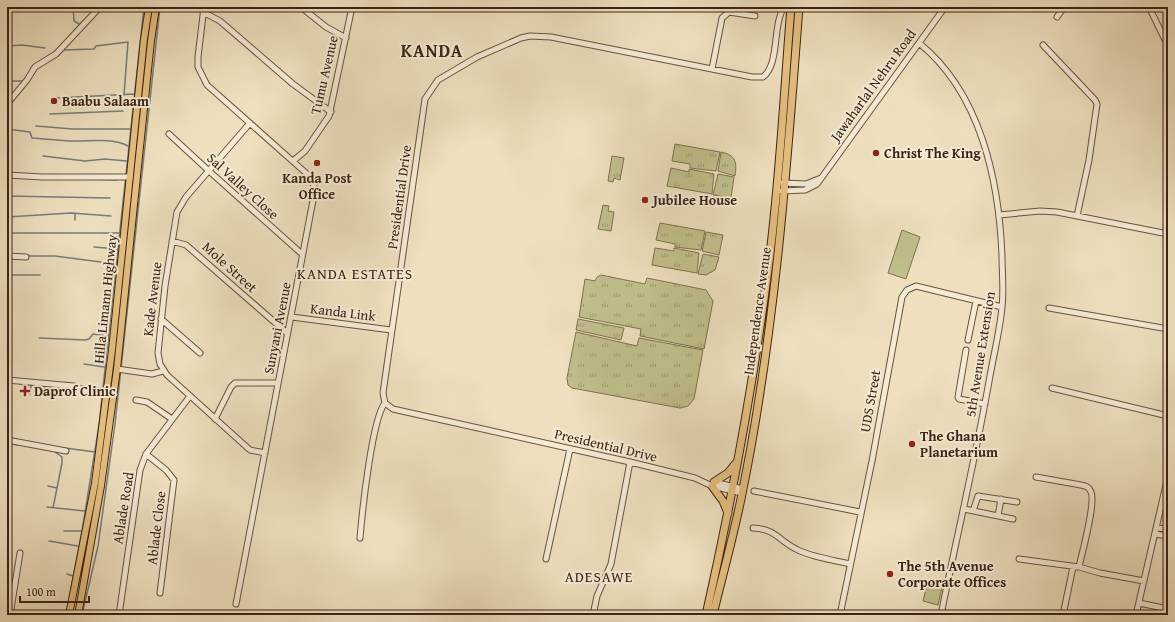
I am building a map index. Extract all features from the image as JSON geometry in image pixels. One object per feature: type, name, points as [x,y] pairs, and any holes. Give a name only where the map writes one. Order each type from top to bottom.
[{"type":"highway","name":"Independence Avenue","points":[[706,615],[728,515],[755,362],[770,261],[791,7]]},
{"type":"highway","name":"Independence Avenue","points":[[713,615],[743,491],[768,340],[785,187],[799,7]]},
{"type":"highway","points":[[728,515],[723,501],[711,483],[728,473],[736,463]]},
{"type":"main road","name":"Hilla Limann Highway","points":[[70,615],[94,483],[112,350],[144,39],[149,7]]},
{"type":"main road","name":"Hilla Limann Highway","points":[[78,615],[101,486],[117,369],[151,41],[156,7]]},
{"type":"street","points":[[7,104],[35,68],[56,54],[100,7]]},
{"type":"street","points":[[301,7],[326,28],[346,38]]},
{"type":"street","name":"Tumu Avenue","points":[[293,161],[305,151],[316,137],[331,112],[352,7]]},
{"type":"street","name":"Presidential Drive","points":[[743,491],[630,462],[393,409],[385,403],[383,393],[425,99],[438,80],[476,57],[521,38],[530,36],[551,36],[752,77],[763,77],[768,73],[773,57],[778,23],[784,7]]},
{"type":"street","name":"Jawaharlal Nehru Road","points":[[776,186],[785,187],[806,184],[820,178],[945,7]]},
{"type":"street","points":[[1056,17],[1064,7]]},
{"type":"street","points":[[1149,7],[1168,46]]},
{"type":"street","points":[[204,9],[294,84],[331,112]]},
{"type":"street","name":"Sunyani Avenue","points":[[204,9],[198,68],[206,85],[293,161],[312,180],[315,190],[302,254],[292,317],[287,333],[236,604]]},
{"type":"street","points":[[712,69],[722,18],[730,12],[755,16]]},
{"type":"street","name":"5th Avenue Extension","points":[[919,43],[932,53],[946,70],[965,100],[983,139],[999,215],[1002,308],[985,404],[941,615]]},
{"type":"street","points":[[1043,45],[1095,100],[1097,104],[1089,160],[1077,216]]},
{"type":"street","name":"Kade Avenue","points":[[163,371],[158,353],[161,319],[175,221],[180,204],[250,123]]},
{"type":"street","name":"Sal Valley Close","points":[[169,134],[302,254]]},
{"type":"street","points":[[7,174],[42,177],[130,177]]},
{"type":"street","points":[[999,215],[1040,211],[1077,216],[1168,234]]},
{"type":"street","name":"Mole Street","points":[[172,241],[186,245],[287,333]]},
{"type":"street","points":[[7,256],[26,257]]},
{"type":"street","name":"UDS Street","points":[[840,615],[902,297],[907,290],[916,286],[1002,308]]},
{"type":"street","points":[[968,340],[976,301]]},
{"type":"street","points":[[1049,308],[1168,329]]},
{"type":"street","name":"Kanda Link","points":[[292,317],[391,330]]},
{"type":"street","points":[[161,319],[200,353]]},
{"type":"street","points":[[966,350],[958,397],[959,399],[985,404]]},
{"type":"street","points":[[117,369],[152,374],[163,371],[250,450],[265,453]]},
{"type":"street","points":[[7,380],[74,386]]},
{"type":"street","points":[[215,419],[231,387],[235,383],[278,383]]},
{"type":"street","points":[[1052,388],[1168,416]]},
{"type":"street","name":"Ablade Road","points":[[119,615],[138,481],[146,454],[190,396]]},
{"type":"street","points":[[136,400],[147,402],[172,419]]},
{"type":"street","points":[[360,538],[371,455],[380,410],[385,403]]},
{"type":"street","points":[[7,440],[66,451]]},
{"type":"street","points":[[546,559],[570,449]]},
{"type":"street","name":"Ablade Close","points":[[146,454],[166,470],[174,480],[160,593]]},
{"type":"street","points":[[592,615],[597,596],[611,564],[630,462]]},
{"type":"street","points":[[1136,615],[1168,476]]},
{"type":"street","points":[[1036,477],[1087,486],[1091,491],[1092,508],[1063,615]]},
{"type":"street","points":[[754,491],[860,512]]},
{"type":"street","points":[[973,511],[978,496],[1017,502]]},
{"type":"street","points":[[998,516],[1001,499]]},
{"type":"street","points":[[964,509],[1014,519]]},
{"type":"street","points":[[753,528],[764,528],[772,532],[797,550],[850,564]]},
{"type":"street","points":[[1156,528],[1168,529]]},
{"type":"street","points":[[1155,534],[1168,536]]},
{"type":"street","points":[[10,615],[20,552]]},
{"type":"street","points":[[1019,559],[1076,567],[1144,581]]},
{"type":"street","points":[[1139,603],[1168,609]]},
{"type":"green space","points":[[675,144],[720,152],[716,171],[690,168],[690,164],[672,161]]},
{"type":"green space","points":[[721,152],[733,157],[736,167],[735,176],[718,171]]},
{"type":"green space","points":[[612,156],[624,158],[620,180],[614,178],[613,182],[608,181]]},
{"type":"green space","points":[[671,168],[689,172],[689,169],[714,174],[712,194],[667,186]]},
{"type":"green space","points":[[718,174],[734,177],[731,198],[713,195]]},
{"type":"green space","points":[[603,205],[609,206],[608,211],[614,212],[611,231],[598,229]]},
{"type":"green space","points":[[660,223],[705,231],[701,250],[675,247],[675,244],[656,240]]},
{"type":"green space","points":[[902,230],[920,237],[906,279],[888,273]]},
{"type":"green space","points":[[706,232],[723,235],[719,255],[702,251]]},
{"type":"green space","points":[[655,248],[674,251],[674,248],[699,253],[697,273],[652,265]]},
{"type":"green space","points":[[703,254],[719,257],[715,270],[706,275],[698,274]]},
{"type":"green space","points":[[601,275],[645,284],[647,278],[706,290],[713,301],[704,349],[640,336],[641,329],[579,317],[585,279],[595,281],[597,277]]},
{"type":"green space","points":[[578,319],[624,328],[621,340],[576,330]]},
{"type":"green space","points":[[576,332],[637,346],[639,338],[703,350],[694,399],[688,406],[680,408],[572,388],[568,385],[567,378]]},
{"type":"green space","points":[[928,580],[943,583],[938,605],[923,601]]},
{"type":"waterway","points":[[73,7],[74,21],[79,24]]},
{"type":"waterway","points":[[66,615],[82,531],[99,425],[144,7]]},
{"type":"waterway","points":[[82,615],[98,546],[115,424],[160,7]]},
{"type":"waterway","points":[[75,30],[83,21]]},
{"type":"waterway","points":[[62,50],[94,49],[96,46],[128,42],[124,95]]},
{"type":"waterway","points":[[7,46],[22,45],[45,48]]},
{"type":"waterway","points":[[47,62],[59,55]]},
{"type":"waterway","points":[[7,81],[24,81]]},
{"type":"waterway","points":[[56,98],[134,94]]},
{"type":"waterway","points":[[50,114],[123,111]]},
{"type":"waterway","points":[[36,126],[73,129],[130,129]]},
{"type":"waterway","points":[[7,129],[30,132],[32,138],[69,141],[107,141],[121,143],[128,146]]},
{"type":"waterway","points":[[43,156],[85,161],[105,159],[126,161]]},
{"type":"waterway","points":[[93,179],[117,180]]},
{"type":"waterway","points":[[7,196],[110,198]]},
{"type":"waterway","points":[[7,217],[71,213],[111,216]]},
{"type":"waterway","points":[[75,214],[75,220]]},
{"type":"waterway","points":[[7,233],[119,233]]},
{"type":"waterway","points":[[94,247],[117,249]]},
{"type":"waterway","points":[[28,256],[55,256],[116,264]]},
{"type":"waterway","points":[[7,275],[40,275]]},
{"type":"waterway","points":[[103,281],[113,281]]},
{"type":"waterway","points":[[39,338],[85,340],[89,339],[93,334],[108,336]]},
{"type":"waterway","points":[[84,364],[104,367]]},
{"type":"waterway","points":[[7,377],[13,378]]},
{"type":"waterway","points":[[16,383],[53,388],[71,393]]},
{"type":"waterway","points":[[74,385],[102,388]]},
{"type":"waterway","points":[[30,394],[31,386]]},
{"type":"waterway","points":[[7,443],[18,445]]},
{"type":"waterway","points":[[65,448],[95,452]]},
{"type":"waterway","points":[[48,450],[60,452]]},
{"type":"waterway","points":[[53,508],[62,463],[62,457],[55,452]]},
{"type":"waterway","points":[[48,486],[57,488]]},
{"type":"waterway","points":[[47,507],[85,511]]},
{"type":"waterway","points":[[64,531],[82,531]]},
{"type":"waterway","points":[[49,541],[78,546]]},
{"type":"waterway","points":[[67,574],[73,576]]},
{"type":"place","name":"Baabu Salaam","points":[[54,101]]},
{"type":"place","name":"Christ The King","points":[[876,153]]},
{"type":"place","name":"Kanda Post Office","points":[[317,163]]},
{"type":"place","name":"Jubilee House","points":[[645,200]]},
{"type":"place","name":"Daprof Clinic","points":[[25,391]]},
{"type":"place","name":"The Ghana Planetarium","points":[[912,444]]},
{"type":"place","name":"The 5th Avenue Corporate Offices","points":[[890,574]]},
{"type":"district","name":"KANDA","points":[[432,51]]},
{"type":"district","name":"KANDA ESTATES","points":[[355,274]]},
{"type":"district","name":"ADESAWE","points":[[599,577]]}]
